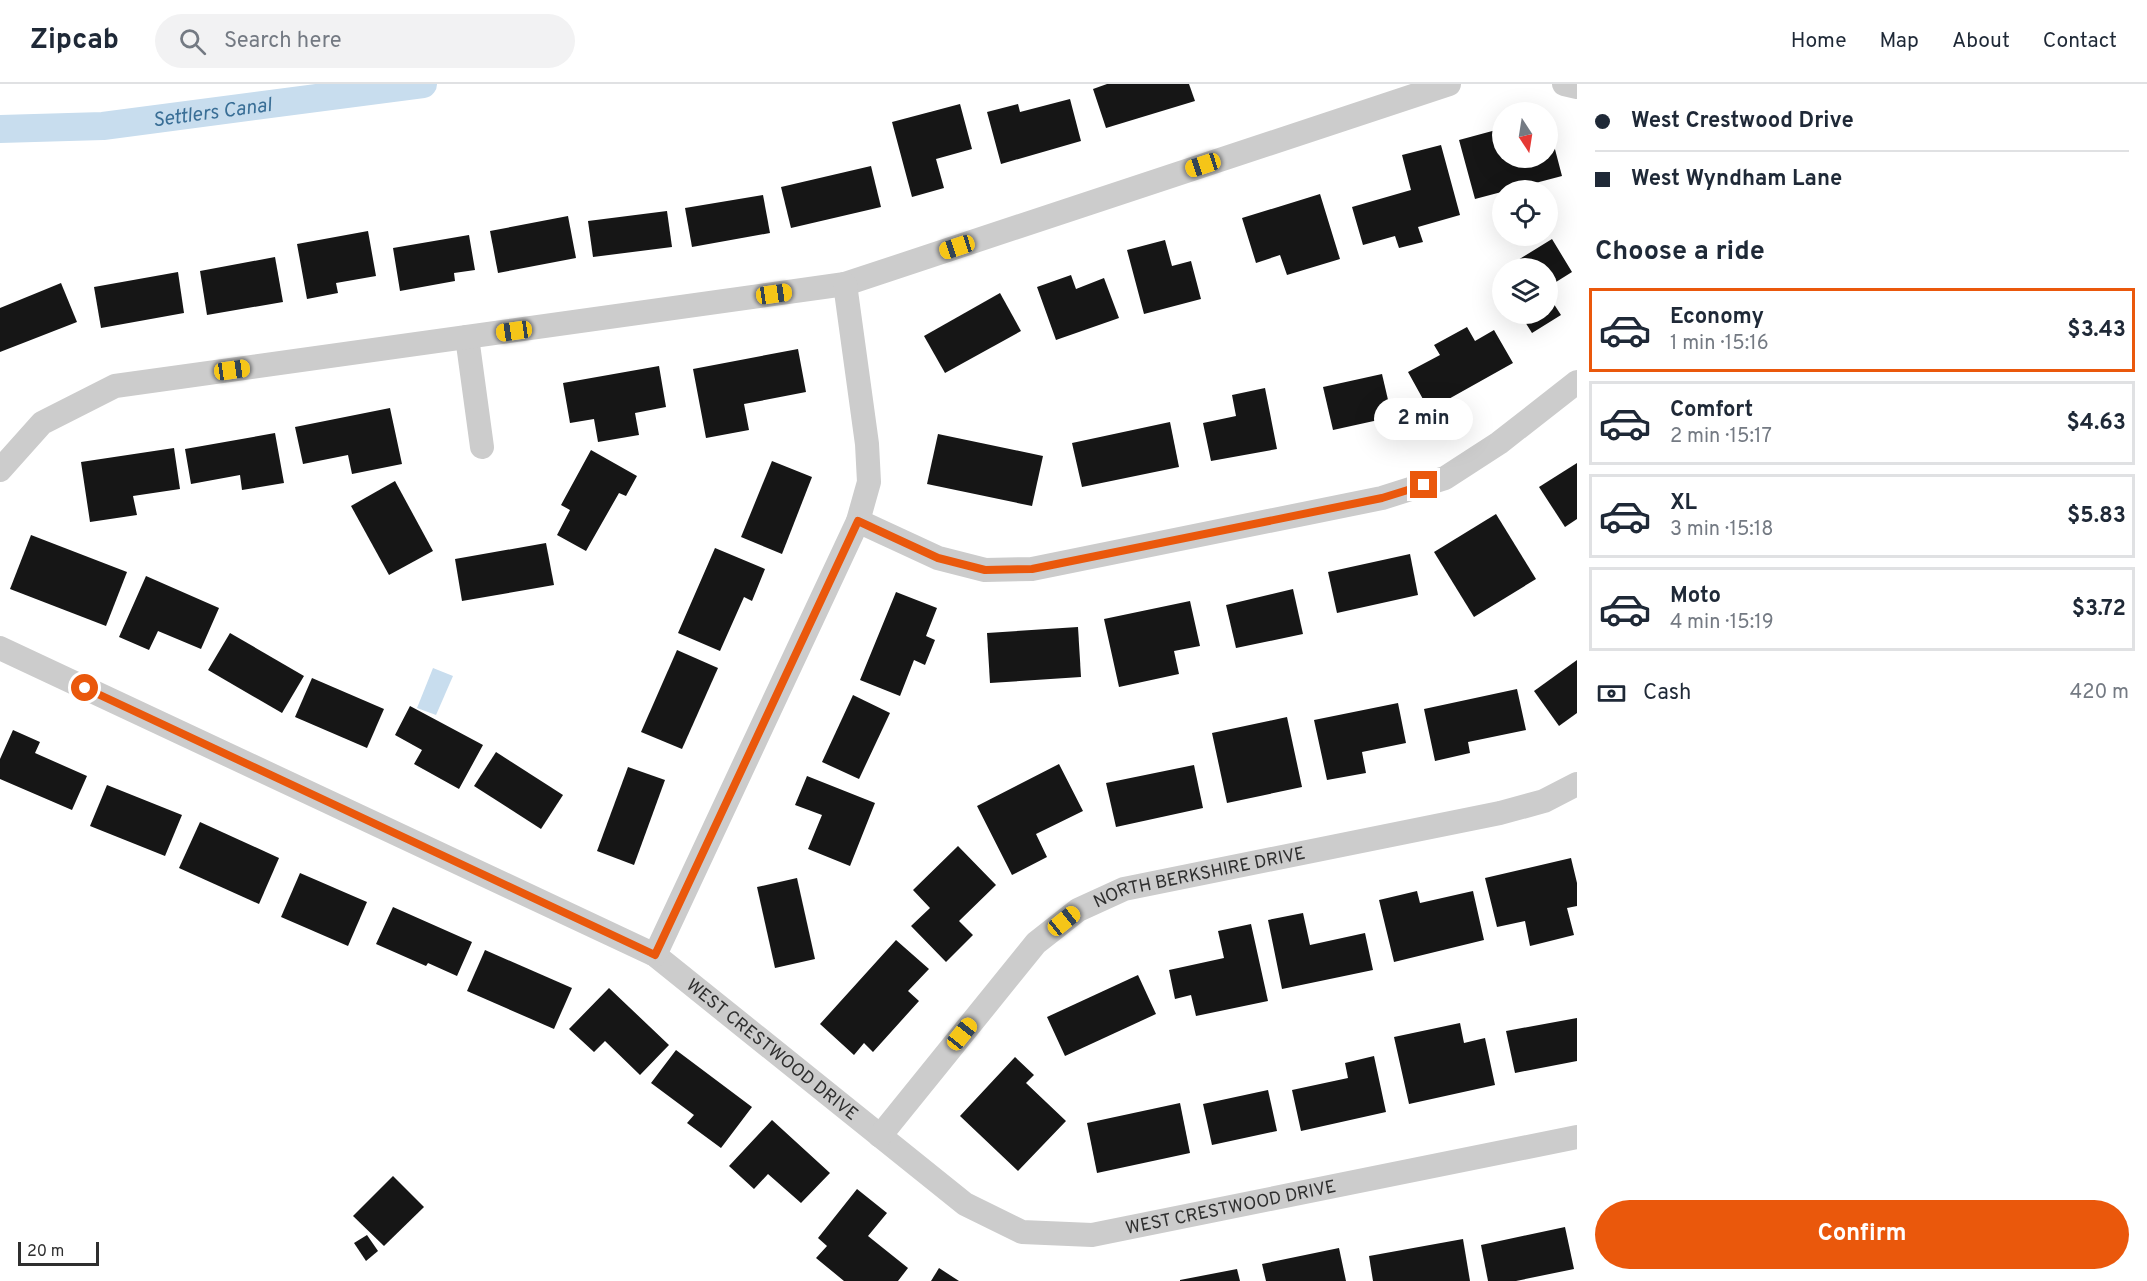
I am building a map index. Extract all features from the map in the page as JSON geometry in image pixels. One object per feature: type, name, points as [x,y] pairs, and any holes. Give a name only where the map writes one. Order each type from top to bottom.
[{"type":"street","points":[[0,470],[42,423],[115,386],[845,284],[1449,84]]},
{"type":"street","points":[[1564,84],[1577,87]]},
{"type":"street","points":[[655,955],[858,521],[869,482],[867,444],[845,284]]},
{"type":"street","points":[[467,337],[482,447]]},
{"type":"street","points":[[858,521],[938,558],[985,570],[1032,569],[1382,498],[1445,478],[1499,443],[1577,382]]},
{"type":"street","name":"WEST CRESTWOOD DRIVE","points":[[0,648],[655,955],[964,1204],[1022,1232],[1092,1235],[1577,1137]]},
{"type":"street","name":"NORTH BERKSHIRE DRIVE","points":[[880,1136],[1036,943],[1078,910],[1124,889],[1500,813],[1544,801],[1577,784]]},
{"type":"water","points":[[433,668],[453,676],[436,715],[417,708]]},
{"type":"building","points":[[1107,84],[1189,84],[1195,101],[1106,128],[1093,89]]},
{"type":"building","points":[[1070,99],[1081,141],[1001,164],[987,112],[1018,104],[1020,112]]},
{"type":"building","points":[[960,104],[972,149],[936,159],[944,188],[912,197],[892,122]]},
{"type":"building","points":[[1492,131],[1492,168],[1558,168],[1558,161],[1562,176],[1547,180],[1492,180],[1492,195],[1475,199],[1459,140]]},
{"type":"building","points":[[1441,145],[1460,215],[1418,227],[1423,242],[1399,248],[1395,236],[1363,245],[1352,207],[1411,190],[1402,155]]},
{"type":"building","points":[[871,166],[881,207],[791,228],[781,187]]},
{"type":"building","points":[[1320,194],[1340,259],[1287,275],[1280,255],[1256,263],[1242,218]]},
{"type":"building","points":[[763,195],[770,233],[692,247],[685,208]]},
{"type":"building","points":[[667,211],[672,247],[593,257],[588,221]]},
{"type":"building","points":[[568,216],[576,258],[498,273],[490,231]]},
{"type":"building","points":[[368,231],[376,276],[336,283],[338,293],[307,299],[297,244]]},
{"type":"building","points":[[469,235],[475,270],[454,273],[455,281],[400,291],[393,248]]},
{"type":"building","points":[[1165,240],[1172,266],[1191,261],[1201,299],[1144,314],[1127,250]]},
{"type":"building","points":[[1541,246],[1556,246],[1572,272],[1558,281],[1558,258],[1521,258]]},
{"type":"building","points":[[275,257],[283,302],[207,315],[200,271]]},
{"type":"building","points":[[178,272],[184,313],[101,328],[94,287]]},
{"type":"building","points":[[1071,275],[1076,289],[1104,278],[1119,318],[1056,340],[1037,287]]},
{"type":"building","points":[[61,283],[77,322],[0,352],[0,308]]},
{"type":"building","points":[[1000,293],[1021,331],[945,373],[924,336]]},
{"type":"building","points":[[1526,324],[1546,324],[1532,333]]},
{"type":"building","points":[[1467,327],[1475,341],[1494,330],[1513,363],[1429,410],[1408,372],[1440,355],[1434,345]]},
{"type":"building","points":[[798,349],[806,392],[744,404],[749,430],[706,438],[693,369]]},
{"type":"building","points":[[659,366],[666,407],[635,413],[639,435],[598,442],[594,419],[570,423],[563,383]]},
{"type":"building","points":[[1382,374],[1392,417],[1333,430],[1323,387]]},
{"type":"building","points":[[1265,388],[1277,449],[1211,461],[1203,423],[1236,416],[1232,395]]},
{"type":"building","points":[[390,408],[402,464],[352,474],[348,455],[303,464],[295,427]]},
{"type":"building","points":[[1170,422],[1179,467],[1082,487],[1072,443]]},
{"type":"building","points":[[275,433],[284,483],[242,490],[240,475],[191,484],[185,449]]},
{"type":"building","points":[[938,434],[1043,456],[1032,506],[927,484]]},
{"type":"building","points":[[174,448],[180,489],[133,496],[137,515],[90,522],[81,462]]},
{"type":"building","points":[[591,450],[637,476],[626,496],[619,493],[586,551],[557,535],[570,510],[561,505]]},
{"type":"building","points":[[772,461],[812,477],[782,554],[741,537]]},
{"type":"building","points":[[1577,463],[1577,519],[1565,527],[1539,487]]},
{"type":"building","points":[[395,481],[433,551],[389,575],[351,506]]},
{"type":"building","points":[[1496,514],[1536,579],[1474,617],[1434,552]]},
{"type":"building","points":[[31,535],[127,572],[106,626],[10,589]]},
{"type":"building","points":[[546,543],[554,585],[462,601],[455,559]]},
{"type":"building","points":[[715,548],[765,569],[752,601],[744,597],[720,651],[678,633]]},
{"type":"building","points":[[1410,554],[1418,595],[1337,613],[1328,572]]},
{"type":"building","points":[[146,576],[219,608],[201,649],[158,631],[149,650],[119,637]]},
{"type":"building","points":[[1293,589],[1303,634],[1236,648],[1226,605]]},
{"type":"building","points":[[896,592],[937,608],[926,636],[935,640],[925,665],[914,660],[900,696],[860,680]]},
{"type":"building","points":[[1190,601],[1200,646],[1174,651],[1179,674],[1119,687],[1104,619]]},
{"type":"building","points":[[1078,627],[1081,677],[990,683],[987,633]]},
{"type":"building","points":[[230,633],[304,676],[282,713],[208,670]]},
{"type":"building","points":[[677,650],[718,668],[682,749],[641,732]]},
{"type":"building","points":[[1577,660],[1577,713],[1559,726],[1534,691]]},
{"type":"building","points":[[312,678],[384,709],[367,748],[295,717]]},
{"type":"building","points":[[1517,689],[1526,730],[1468,742],[1470,753],[1435,761],[1424,709]]},
{"type":"building","points":[[853,695],[890,713],[859,779],[822,762]]},
{"type":"building","points":[[1398,703],[1406,743],[1362,752],[1366,773],[1327,780],[1314,720]]},
{"type":"building","points":[[410,706],[483,745],[459,789],[414,764],[422,750],[395,735]]},
{"type":"building","points":[[1287,717],[1302,787],[1227,803],[1212,733]]},
{"type":"building","points":[[13,730],[40,742],[35,753],[87,776],[72,810],[0,779],[0,759]]},
{"type":"building","points":[[496,752],[563,795],[541,829],[474,786]]},
{"type":"building","points":[[1059,764],[1083,811],[1036,834],[1047,857],[1012,875],[977,806]]},
{"type":"building","points":[[1194,765],[1203,808],[1116,827],[1106,783]]},
{"type":"building","points":[[628,767],[665,780],[634,865],[597,851]]},
{"type":"building","points":[[807,776],[875,803],[850,866],[808,849],[822,815],[795,805]]},
{"type":"building","points":[[107,785],[182,815],[165,856],[90,826]]},
{"type":"building","points":[[200,822],[279,858],[259,904],[179,868]]},
{"type":"building","points":[[958,846],[996,885],[959,921],[973,935],[946,962],[911,926],[930,908],[913,890]]},
{"type":"building","points":[[1571,858],[1577,883],[1577,906],[1567,908],[1574,935],[1530,946],[1525,921],[1497,927],[1485,878]]},
{"type":"building","points":[[300,873],[367,902],[348,946],[281,917]]},
{"type":"building","points":[[797,878],[815,959],[775,968],[757,887]]},
{"type":"building","points":[[1417,891],[1420,903],[1473,891],[1484,940],[1394,962],[1379,900]]},
{"type":"building","points":[[393,907],[472,942],[457,976],[428,963],[426,966],[376,944]]},
{"type":"building","points":[[1303,913],[1310,945],[1365,933],[1373,970],[1282,989],[1268,920]]},
{"type":"building","points":[[1251,924],[1268,1001],[1196,1016],[1191,995],[1175,999],[1169,970],[1224,958],[1218,931]]},
{"type":"building","points":[[896,940],[929,969],[908,991],[919,1001],[873,1052],[864,1043],[854,1055],[820,1024]]},
{"type":"building","points":[[485,950],[572,988],[554,1029],[467,991]]},
{"type":"building","points":[[1138,975],[1156,1014],[1065,1056],[1047,1017]]},
{"type":"building","points":[[609,988],[669,1045],[640,1075],[605,1041],[594,1052],[569,1029]]},
{"type":"building","points":[[1577,1018],[1577,1061],[1515,1073],[1506,1031]]},
{"type":"building","points":[[1460,1023],[1464,1043],[1485,1038],[1495,1085],[1409,1104],[1394,1037]]},
{"type":"building","points":[[676,1050],[752,1107],[721,1148],[687,1123],[694,1115],[651,1083]]},
{"type":"building","points":[[1374,1056],[1386,1112],[1301,1131],[1292,1090],[1348,1078],[1345,1063]]},
{"type":"building","points":[[1015,1057],[1034,1075],[1026,1083],[1066,1121],[1018,1171],[960,1116]]},
{"type":"building","points":[[1268,1090],[1277,1131],[1212,1145],[1203,1104]]},
{"type":"building","points":[[1180,1103],[1190,1153],[1097,1173],[1087,1123]]},
{"type":"building","points":[[772,1120],[830,1173],[801,1203],[768,1174],[754,1189],[729,1166]]},
{"type":"building","points":[[393,1176],[424,1207],[384,1246],[353,1216]]},
{"type":"building","points":[[857,1189],[887,1213],[868,1236],[908,1268],[898,1281],[844,1281],[816,1258],[827,1246],[818,1238]]},
{"type":"building","points":[[1565,1227],[1574,1269],[1516,1281],[1488,1281],[1481,1245]]},
{"type":"building","points":[[367,1235],[378,1251],[366,1261],[354,1243]]},
{"type":"building","points":[[1463,1239],[1470,1281],[1373,1281],[1369,1256]]},
{"type":"building","points":[[1339,1248],[1346,1281],[1266,1281],[1262,1264]]},
{"type":"building","points":[[939,1268],[959,1281],[931,1281]]},
{"type":"building","points":[[1237,1269],[1240,1281],[1180,1281],[1180,1280]]},
{"type":"waterway","name":"Settlers Canal","points":[[0,129],[103,126],[423,84]]},
{"type":"route","points":[[85,688],[655,955],[858,521],[938,558],[985,570],[1032,569],[1382,498],[1424,485]]}]
